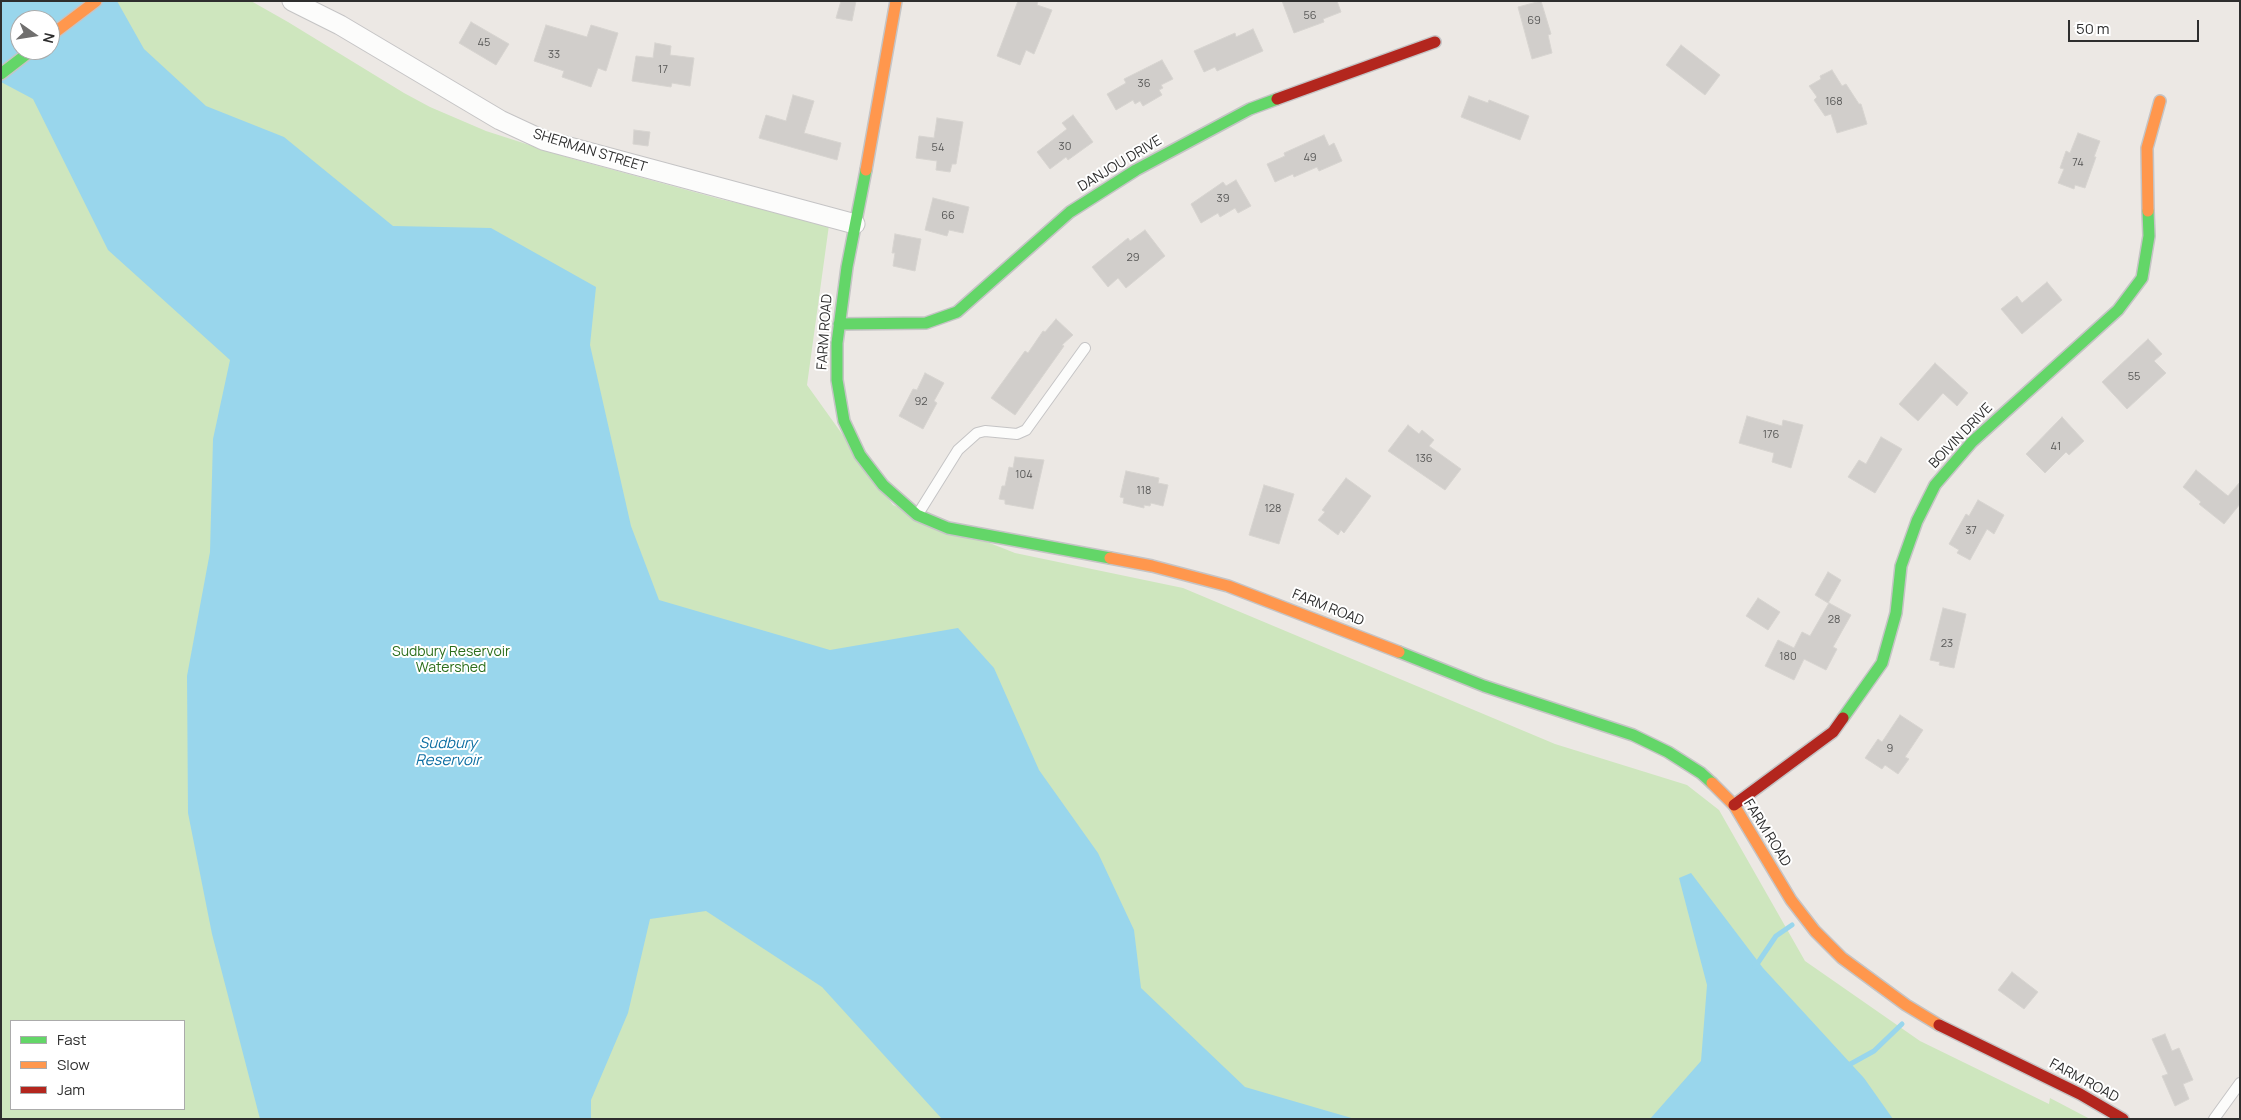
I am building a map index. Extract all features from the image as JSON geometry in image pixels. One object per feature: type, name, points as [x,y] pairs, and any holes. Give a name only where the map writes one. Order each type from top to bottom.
[{"type":"street","points":[[60,28],[96,1]]},
{"type":"street","name":"SHERMAN STREET","points":[[292,1],[340,24],[500,120],[543,140],[855,224]]},
{"type":"street","name":"FARM ROAD","points":[[896,1],[870,152],[844,286],[837,343],[838,380],[844,420],[860,455],[883,485],[918,515],[948,528],[1172,570],[1265,599],[1484,686],[1633,735],[1668,752],[1701,774],[1734,806],[1791,900],[1815,930],[1842,958],[1890,994],[1929,1019],[2080,1094],[2123,1119]]},
{"type":"street","name":"DANJOU DRIVE","points":[[839,324],[926,323],[958,312],[1070,212],[1136,170],[1250,109],[1435,42]]},
{"type":"street","points":[[1,74],[19,60]]},
{"type":"street","name":"BOIVIN DRIVE","points":[[1734,806],[1833,732],[1882,663],[1896,613],[1901,566],[1917,522],[1935,486],[1972,442],[2118,310],[2142,278],[2149,236],[2147,148],[2160,101]]},
{"type":"lane","points":[[918,515],[958,450],[977,433],[1016,434],[1026,430],[1085,348]]},
{"type":"lane","points":[[2214,1119],[2240,1083]]},
{"type":"green space","name":"Sudbury Reservoir Watershed","points":[[1,1],[251,1],[404,93],[430,107],[486,131],[573,159],[720,199],[829,225],[807,385],[893,505],[1015,553],[1183,588],[1555,744],[1687,785],[1719,810],[1805,961],[1920,1041],[2049,1104],[2050,1098],[2090,1119],[1,1119]]},
{"type":"water","name":"Sudbury Reservoir","points":[[1,1],[117,1],[144,49],[206,106],[284,137],[393,226],[491,228],[596,287],[590,345],[631,526],[659,600],[830,650],[958,628],[994,668],[1039,770],[1098,853],[1134,930],[1141,988],[1245,1087],[1355,1119],[942,1119],[822,987],[706,911],[650,919],[628,1013],[591,1100],[591,1119],[260,1119],[212,934],[188,813],[187,676],[210,552],[213,439],[230,360],[108,250],[33,99],[1,82]]},
{"type":"water","points":[[1691,873],[1763,968],[1864,1078],[1893,1119],[1650,1119],[1701,1061],[1707,985],[1679,878]]},
{"type":"building","points":[[841,1],[856,1],[852,21],[836,18]]},
{"type":"building","points":[[1018,1],[1038,1],[1037,5],[1052,10],[1034,54],[1026,50],[1020,65],[997,56]]},
{"type":"building","points":[[1282,1],[1337,1],[1341,12],[1323,19],[1324,22],[1294,33]]},
{"type":"building","points":[[1541,1],[1551,34],[1548,35],[1552,53],[1532,59],[1518,7]]},
{"type":"building","points":[[471,22],[509,44],[496,65],[459,43]]},
{"type":"building","points":[[546,25],[587,37],[591,25],[618,33],[606,71],[598,68],[591,87],[562,77],[564,71],[534,61]]},
{"type":"building","points":[[1253,29],[1263,51],[1217,71],[1215,67],[1204,72],[1194,51],[1235,33],[1236,37]]},
{"type":"building","points":[[655,43],[671,46],[670,55],[694,58],[690,86],[672,83],[671,87],[632,81],[636,56],[653,58]]},
{"type":"building","points":[[1681,45],[1720,75],[1705,95],[1666,65]]},
{"type":"building","points":[[1162,60],[1173,79],[1161,85],[1163,88],[1159,90],[1162,95],[1143,106],[1140,101],[1135,104],[1133,100],[1116,110],[1107,94],[1126,83],[1124,79]]},
{"type":"building","points":[[1832,70],[1842,86],[1846,84],[1859,104],[1861,104],[1867,124],[1837,133],[1831,114],[1825,116],[1814,100],[1817,97],[1809,86],[1821,79],[1820,76]]},
{"type":"building","points":[[793,95],[814,101],[804,133],[841,143],[837,160],[759,138],[766,115],[786,121]]},
{"type":"building","points":[[1469,96],[1488,103],[1489,100],[1529,116],[1520,140],[1461,117]]},
{"type":"building","points":[[1073,115],[1093,142],[1068,160],[1066,157],[1050,169],[1037,152],[1067,129],[1062,123]]},
{"type":"building","points":[[937,118],[963,122],[956,164],[952,164],[950,172],[936,170],[937,161],[916,158],[919,136],[934,138]]},
{"type":"building","points":[[634,130],[650,132],[648,146],[633,144]]},
{"type":"building","points":[[2078,133],[2100,141],[2085,188],[2075,185],[2074,189],[2058,183],[2064,169],[2060,168],[2066,151],[2070,153]]},
{"type":"building","points":[[1324,135],[1329,146],[1334,143],[1342,161],[1319,171],[1317,167],[1294,177],[1293,174],[1275,182],[1267,164],[1285,156],[1284,153]]},
{"type":"building","points":[[1236,180],[1251,206],[1238,213],[1235,208],[1220,217],[1218,213],[1201,223],[1191,204],[1223,182],[1226,186]]},
{"type":"building","points":[[933,198],[969,207],[963,233],[949,230],[947,236],[925,230]]},
{"type":"building","points":[[1145,230],[1165,256],[1126,288],[1118,278],[1108,287],[1092,267],[1128,238],[1130,241]]},
{"type":"building","points":[[895,234],[921,239],[915,271],[893,266],[895,253],[892,253]]},
{"type":"building","points":[[2047,282],[2062,300],[2022,334],[2001,309],[2017,296],[2022,303]]},
{"type":"building","points":[[1056,319],[1073,335],[1062,345],[1064,346],[1015,415],[991,398],[1025,351],[1028,353],[1043,331],[1045,332]]},
{"type":"building","points":[[2148,339],[2162,354],[2154,361],[2166,373],[2127,409],[2102,382]]},
{"type":"building","points":[[1935,363],[1968,393],[1957,406],[1943,393],[1918,421],[1899,404]]},
{"type":"building","points":[[925,373],[944,383],[934,401],[937,403],[923,429],[899,416],[913,389],[917,390]]},
{"type":"building","points":[[1747,416],[1782,426],[1783,420],[1803,425],[1791,468],[1772,462],[1774,453],[1739,443]]},
{"type":"building","points":[[2062,417],[2084,441],[2069,455],[2066,452],[2045,473],[2026,454]]},
{"type":"building","points":[[1408,425],[1419,434],[1422,430],[1434,440],[1429,446],[1461,469],[1445,490],[1388,451]]},
{"type":"building","points":[[1881,437],[1902,449],[1875,493],[1848,477],[1859,460],[1866,464]]},
{"type":"building","points":[[1015,457],[1044,460],[1033,509],[1005,504],[1005,500],[999,499],[1002,486],[1005,486],[1009,467],[1013,468]]},
{"type":"building","points":[[2196,470],[2228,496],[2240,482],[2240,504],[2224,524],[2199,504],[2201,502],[2183,487]]},
{"type":"building","points":[[1126,471],[1159,478],[1158,483],[1168,485],[1163,506],[1151,503],[1150,506],[1144,505],[1144,508],[1123,503],[1124,498],[1120,497]]},
{"type":"building","points":[[1346,478],[1371,496],[1344,533],[1341,530],[1338,535],[1318,520],[1325,512],[1322,510]]},
{"type":"building","points":[[1264,485],[1294,494],[1279,544],[1249,535]]},
{"type":"building","points":[[1978,500],[2004,515],[1994,534],[1987,529],[1970,560],[1957,553],[1959,550],[1949,544],[1966,514],[1969,516]]},
{"type":"building","points":[[1828,572],[1841,580],[1828,603],[1815,595]]},
{"type":"building","points":[[1758,598],[1780,612],[1768,630],[1746,616]]},
{"type":"building","points":[[1829,603],[1851,615],[1833,647],[1837,649],[1826,670],[1804,659],[1794,680],[1765,666],[1778,640],[1794,648],[1802,632],[1810,636]]},
{"type":"building","points":[[1943,608],[1966,614],[1954,668],[1939,665],[1940,662],[1930,660]]},
{"type":"building","points":[[1900,715],[1923,730],[1905,757],[1909,759],[1898,774],[1885,765],[1882,769],[1865,758],[1878,739],[1882,742]]},
{"type":"building","points":[[2012,972],[2038,992],[2024,1009],[1998,990]]},
{"type":"building","points":[[2165,1034],[2172,1051],[2179,1048],[2193,1080],[2183,1084],[2189,1099],[2175,1106],[2162,1076],[2168,1074],[2152,1039]]},
{"type":"waterway","points":[[1755,967],[1776,936],[1792,925]]},
{"type":"waterway","points":[[1845,1067],[1874,1051],[1902,1024]]},
{"type":"traffic: fast","points":[[1,74],[19,60]]},
{"type":"traffic: fast","points":[[839,324],[926,323],[957,312],[1070,212],[1136,170],[1250,109],[1277,99]]},
{"type":"traffic: fast","points":[[866,170],[847,267],[837,343],[837,380],[844,421],[860,455],[883,485],[917,515],[948,528],[1110,558]]},
{"type":"traffic: fast","points":[[1843,718],[1882,663],[1896,613],[1901,566],[1917,521],[1935,485],[1972,442],[2118,310],[2142,278],[2149,236],[2148,211]]},
{"type":"traffic: fast","points":[[1399,652],[1484,686],[1633,735],[1668,752],[1701,773],[1712,783]]},
{"type":"traffic: slow","points":[[60,28],[96,1]]},
{"type":"traffic: slow","points":[[866,170],[896,1]]},
{"type":"traffic: slow","points":[[2148,211],[2147,148],[2160,101]]},
{"type":"traffic: slow","points":[[1110,558],[1152,566],[1228,586],[1399,652]]},
{"type":"traffic: slow","points":[[1712,783],[1734,805],[1791,900],[1815,931],[1842,958],[1906,1005],[1939,1025]]},
{"type":"traffic: jam","points":[[1277,99],[1435,42]]},
{"type":"traffic: jam","points":[[1734,805],[1833,732],[1843,718]]},
{"type":"traffic: jam","points":[[1939,1025],[2080,1094],[2123,1119]]}]
